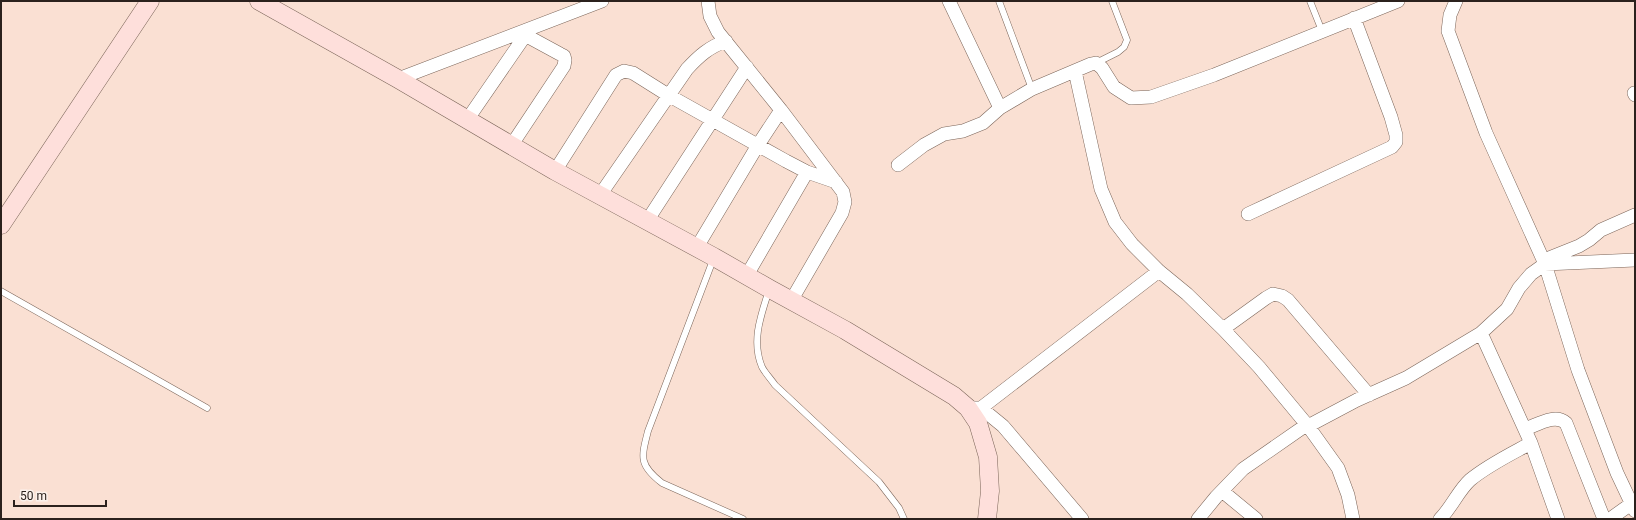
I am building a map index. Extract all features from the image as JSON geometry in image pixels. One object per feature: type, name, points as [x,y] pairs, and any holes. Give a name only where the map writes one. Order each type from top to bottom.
[{"type":"street","points":[[1,226],[150,1]]},
{"type":"street","points":[[259,1],[398,79],[555,171],[697,247],[859,338],[1003,426],[1082,519]]},
{"type":"street","points":[[398,79],[527,32],[602,1]]},
{"type":"street","points":[[708,1],[710,16],[718,32],[781,110],[843,192],[845,202],[842,213],[791,301]]},
{"type":"street","points":[[948,1],[1000,108]]},
{"type":"street","points":[[898,165],[924,145],[944,134],[963,131],[983,123],[1000,108],[1032,89],[1096,63],[1102,68],[1114,87],[1131,98],[1151,97],[1214,75],[1398,1]]},
{"type":"street","points":[[1456,1],[1450,15],[1448,31],[1486,133],[1544,262],[1578,370],[1617,473],[1633,507],[1610,519]]},
{"type":"street","points":[[1248,214],[1392,147],[1396,142],[1396,135],[1391,117],[1354,18]]},
{"type":"street","points":[[467,120],[527,32]]},
{"type":"street","points":[[511,146],[564,66],[565,60],[564,56],[527,32]]},
{"type":"street","points":[[600,195],[687,69],[700,55],[714,45],[726,41]]},
{"type":"street","points":[[647,221],[747,67]]},
{"type":"street","points":[[555,171],[616,75],[624,71],[633,73],[668,95],[807,172],[836,182]]},
{"type":"street","points":[[1075,71],[1101,189],[1115,222],[1132,244],[1159,271],[1187,294],[1259,367],[1308,426],[1338,468],[1348,495],[1353,519]]},
{"type":"street","points":[[697,247],[781,110]]},
{"type":"street","points":[[747,275],[807,172]]},
{"type":"street","points":[[1198,519],[1222,491],[1243,470],[1302,428],[1406,378],[1482,333],[1507,309],[1531,274],[1544,262],[1579,246],[1601,230],[1635,215]]},
{"type":"street","points":[[1544,262],[1635,260]]},
{"type":"street","points":[[974,408],[1159,271]]},
{"type":"street","points":[[1223,329],[1273,294],[1282,296],[1288,300],[1369,395]]},
{"type":"street","points":[[1482,333],[1531,443],[1558,519]]},
{"type":"street","points":[[974,408],[988,457],[990,491],[987,519]]},
{"type":"street","points":[[1525,429],[1553,418],[1562,420],[1566,423],[1604,519]]},
{"type":"street","points":[[1447,517],[1460,491],[1469,480],[1531,443]]},
{"type":"street","points":[[1222,491],[1256,519]]},
{"type":"lane","points":[[999,1],[1032,89]]},
{"type":"lane","points":[[1096,63],[1118,52],[1124,47],[1127,40],[1112,1]]},
{"type":"lane","points":[[1310,1],[1322,31]]},
{"type":"lane","points":[[714,257],[648,431],[643,450],[644,463],[651,474],[662,483],[743,519]]},
{"type":"lane","points":[[770,289],[758,323],[757,346],[762,368],[775,385],[879,482],[899,508],[904,519]]},
{"type":"lane","points":[[1,291],[207,408]]}]
